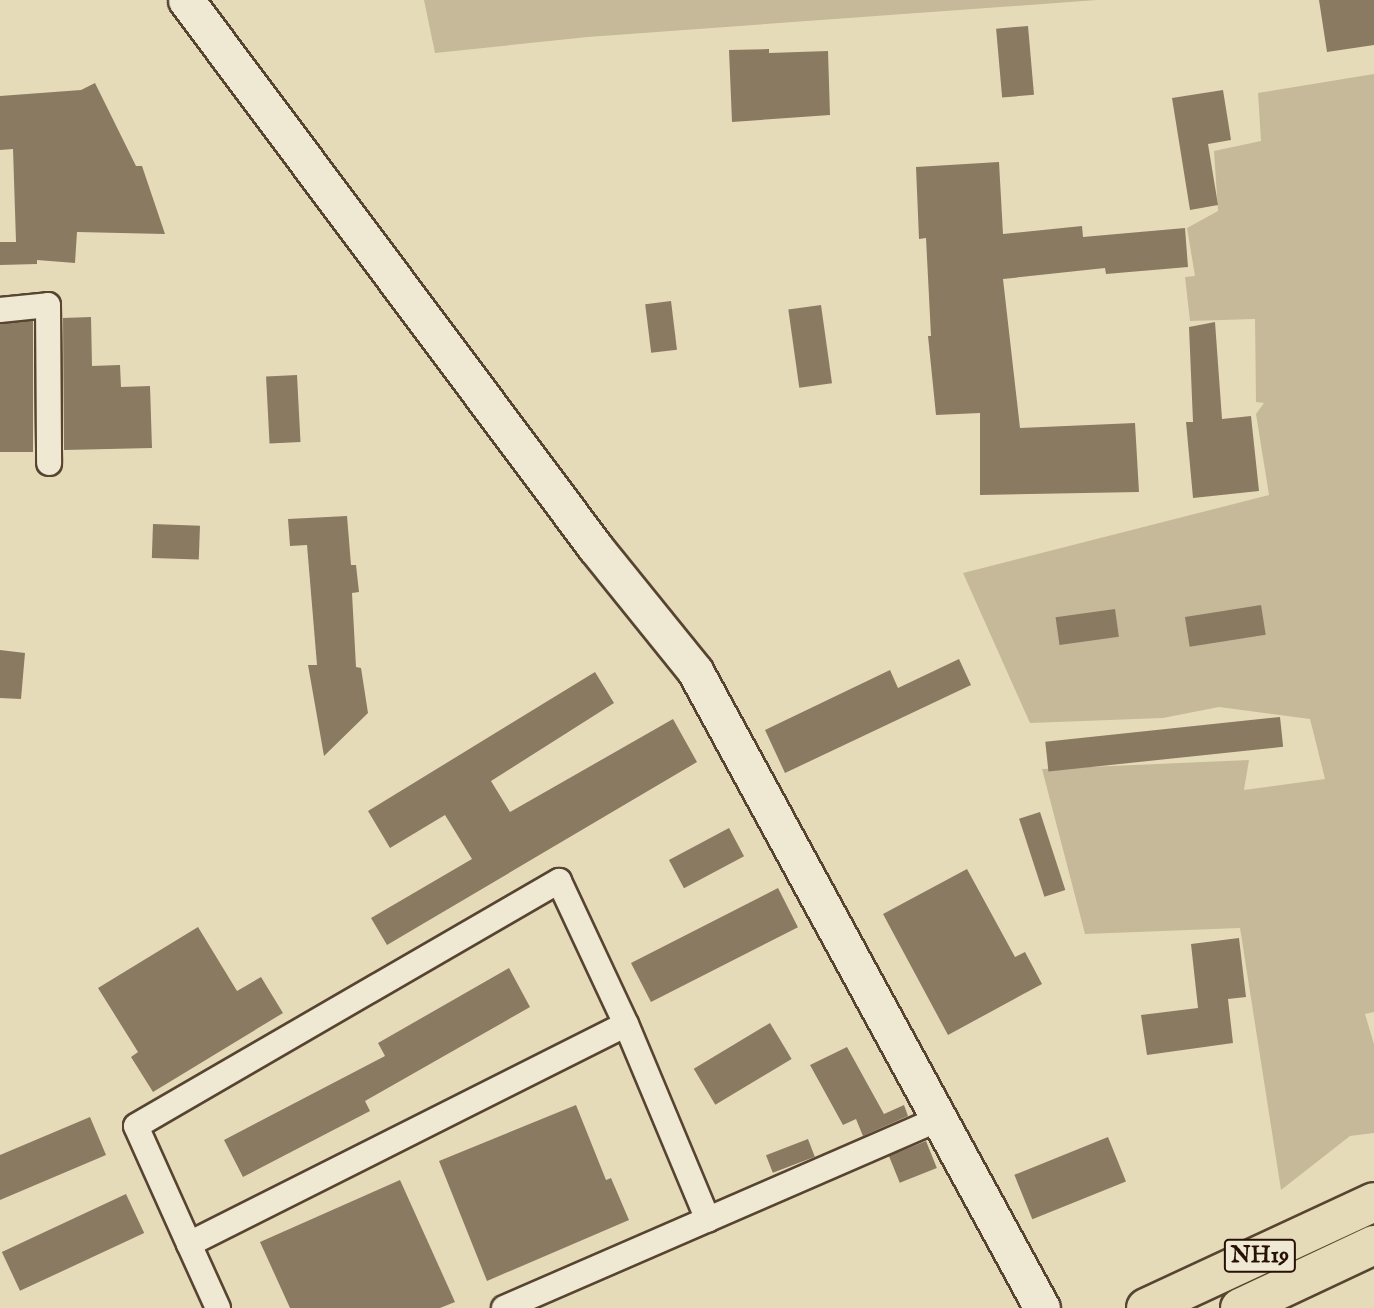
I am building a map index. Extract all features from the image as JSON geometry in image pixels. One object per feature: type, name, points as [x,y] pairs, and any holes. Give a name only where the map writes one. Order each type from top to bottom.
[{"type":"highway","name":"NH19","points":[[1146,1308],[1374,1202]]},
{"type":"highway","name":"NH19","points":[[1240,1308],[1374,1245]]},
{"type":"main road","points":[[186,0],[594,547],[695,671],[1042,1308]]},
{"type":"street","points":[[0,310],[48,305],[49,463]]},
{"type":"street","points":[[218,1308],[136,1126],[559,881],[626,1024],[708,1220]]},
{"type":"street","points":[[189,1244],[626,1024]]},
{"type":"street","points":[[504,1308],[939,1119]]},
{"type":"shaded area","points":[[424,0],[1097,0],[588,37],[435,53]]},
{"type":"shaded area","points":[[1374,74],[1374,1012],[1365,1014],[1374,1044],[1374,1133],[1350,1136],[1281,1190],[1240,928],[1085,934],[1042,769],[1249,760],[1244,790],[1325,779],[1310,719],[1219,707],[1163,718],[1030,723],[963,573],[1269,495],[1256,414],[1264,403],[1256,402],[1255,319],[1190,321],[1185,277],[1195,276],[1187,228],[1218,211],[1214,151],[1261,141],[1258,93]]},
{"type":"building","points":[[1319,0],[1374,0],[1374,45],[1327,52]]},
{"type":"building","points":[[1028,26],[1034,95],[1002,98],[996,29]]},
{"type":"building","points":[[769,49],[769,53],[828,51],[830,115],[732,122],[729,50]]},
{"type":"building","points":[[95,83],[136,166],[142,166],[165,234],[77,232],[75,263],[37,260],[37,264],[0,265],[0,242],[16,242],[13,149],[0,150],[0,96],[81,90]]},
{"type":"building","points":[[1223,90],[1231,140],[1208,144],[1218,205],[1190,210],[1172,98]]},
{"type":"building","points":[[999,162],[1003,234],[1082,226],[1083,237],[1185,228],[1188,267],[1106,274],[1105,268],[1003,279],[1020,428],[1135,423],[1139,492],[980,495],[980,413],[936,415],[928,336],[931,336],[926,238],[919,239],[916,167]]},
{"type":"building","points":[[671,301],[677,350],[651,353],[645,304]]},
{"type":"building","points":[[821,305],[832,383],[799,388],[788,310]]},
{"type":"building","points":[[91,317],[92,366],[120,365],[121,387],[150,386],[152,448],[64,450],[63,318]]},
{"type":"building","points":[[0,321],[33,321],[33,452],[0,452]]},
{"type":"building","points":[[1215,322],[1222,419],[1251,416],[1259,491],[1193,498],[1186,422],[1193,422],[1189,327]]},
{"type":"building","points":[[297,375],[301,442],[270,444],[266,377]]},
{"type":"building","points":[[347,516],[351,565],[356,565],[359,592],[352,593],[356,667],[361,668],[368,713],[324,756],[308,665],[317,665],[307,545],[290,546],[288,519]]},
{"type":"building","points":[[153,524],[200,526],[199,560],[152,558]]},
{"type":"building","points":[[1261,605],[1266,635],[1190,647],[1185,617]]},
{"type":"building","points":[[1115,609],[1119,637],[1059,645],[1056,617]]},
{"type":"building","points":[[0,650],[25,653],[21,699],[0,698]]},
{"type":"building","points":[[959,659],[971,685],[785,773],[765,730],[890,670],[898,688]]},
{"type":"building","points":[[595,672],[614,703],[491,781],[510,812],[673,719],[697,762],[387,945],[371,918],[472,859],[445,815],[390,848],[368,811]]},
{"type":"building","points":[[1280,717],[1283,747],[1048,772],[1045,742]]},
{"type":"building","points":[[1040,812],[1065,890],[1044,897],[1019,819]]},
{"type":"building","points":[[729,828],[744,856],[684,888],[669,860]]},
{"type":"building","points":[[967,869],[1015,957],[1025,952],[1042,984],[948,1035],[883,914]]},
{"type":"building","points":[[778,888],[798,927],[651,1002],[631,963]]},
{"type":"building","points":[[198,927],[237,991],[261,977],[283,1013],[153,1092],[131,1057],[138,1052],[98,988]]},
{"type":"building","points":[[1239,938],[1246,997],[1228,999],[1233,1043],[1147,1055],[1141,1015],[1198,1008],[1191,944]]},
{"type":"building","points":[[509,968],[530,1007],[365,1101],[370,1111],[243,1177],[224,1140],[385,1056],[378,1043]]},
{"type":"building","points":[[770,1023],[792,1059],[715,1105],[694,1069]]},
{"type":"building","points":[[847,1047],[884,1114],[904,1105],[908,1116],[863,1136],[856,1119],[843,1125],[810,1065]]},
{"type":"building","points":[[576,1105],[606,1180],[611,1178],[629,1220],[487,1281],[439,1161]]},
{"type":"building","points":[[90,1117],[106,1155],[0,1200],[0,1155]]},
{"type":"building","points":[[1108,1137],[1126,1182],[1032,1219],[1014,1175]]},
{"type":"building","points":[[808,1139],[815,1157],[773,1173],[766,1155]]},
{"type":"building","points":[[926,1141],[937,1168],[900,1183],[889,1156]]},
{"type":"building","points":[[400,1180],[455,1302],[440,1308],[290,1308],[260,1242]]},
{"type":"building","points":[[126,1194],[144,1233],[20,1291],[2,1252]]}]
